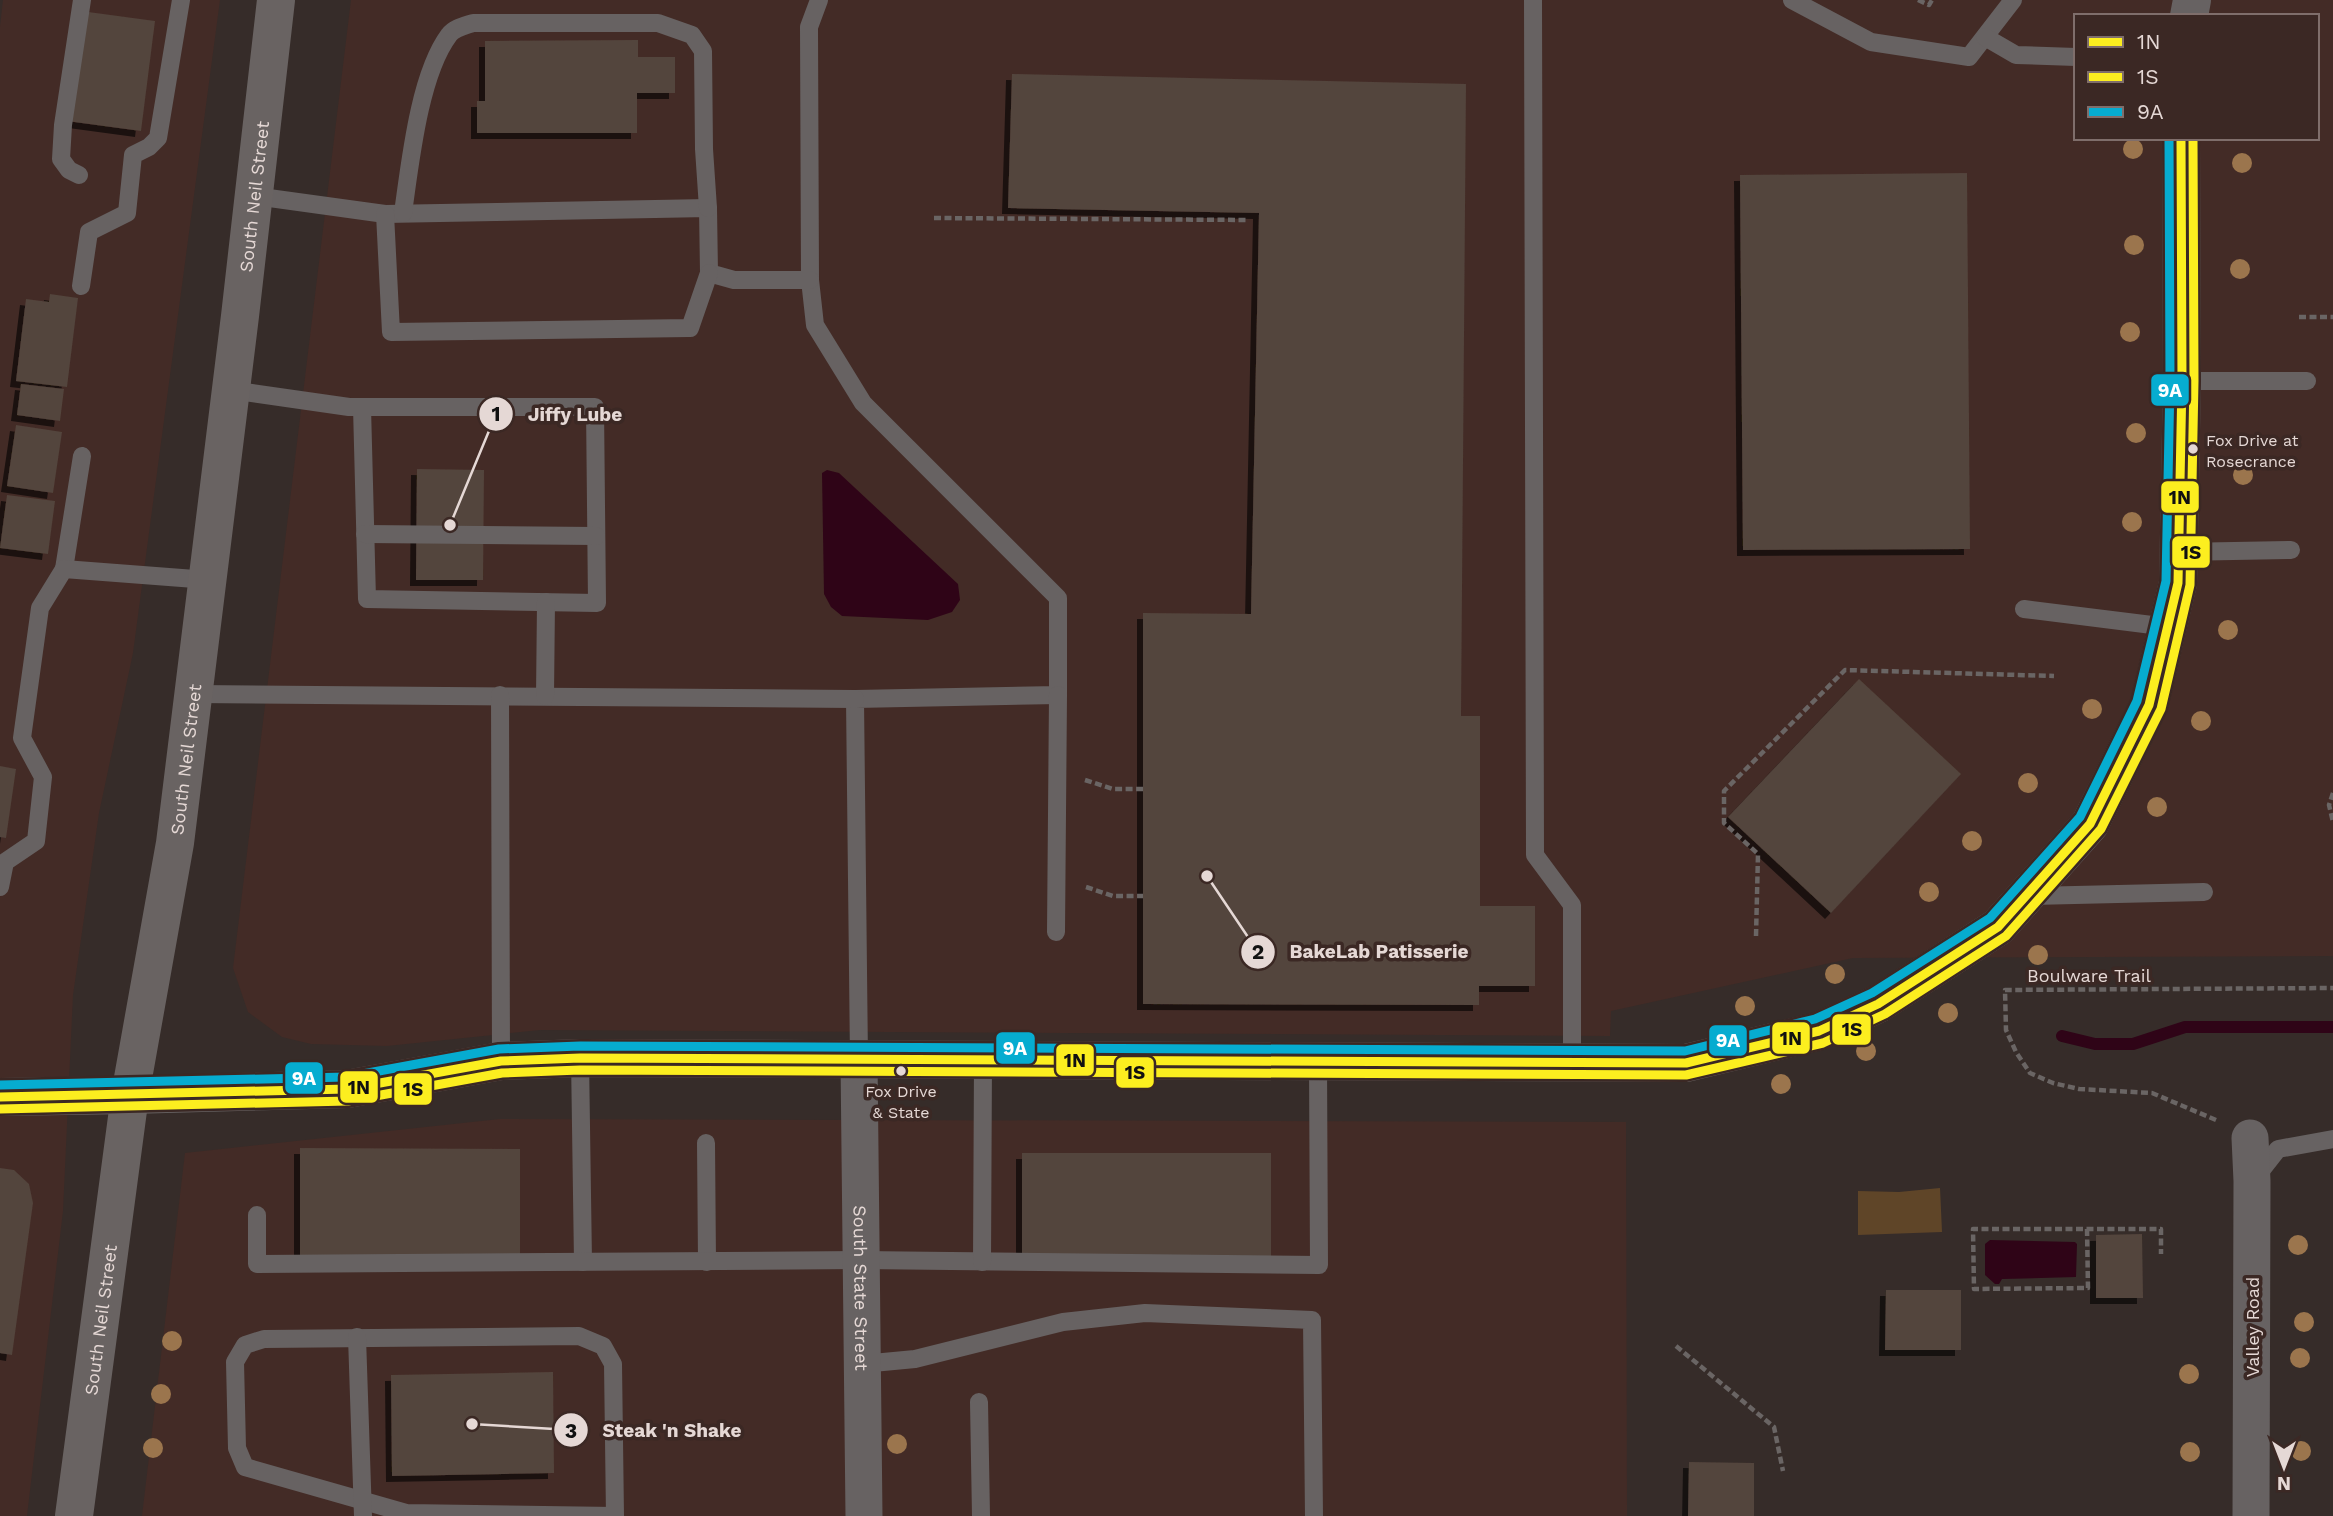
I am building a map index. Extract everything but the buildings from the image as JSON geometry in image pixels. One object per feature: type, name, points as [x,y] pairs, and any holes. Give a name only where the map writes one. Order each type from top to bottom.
[{"type":"main road","name":"South Neil Street","points":[[74,1516],[130,1096],[175,843],[276,0]]},
{"type":"main road","points":[[0,1097],[130,1096]]},
{"type":"street","points":[[130,1096],[346,1089],[501,1061],[580,1058],[1686,1063],[1819,1031],[1878,1004],[1998,927],[2027,897],[2090,824],[2149,705],[2178,583],[2182,382],[2181,140]]},
{"type":"street","name":"South State Street","points":[[859,1059],[864,1516]]},
{"type":"street","name":"Valley Road","points":[[2250,1138],[2251,1516]]},
{"type":"lane","points":[[79,175],[69,170],[61,159],[82,0]]},
{"type":"lane","points":[[81,286],[89,232],[127,213],[134,155],[149,147],[158,138],[181,0]]},
{"type":"lane","points":[[819,0],[808,27],[810,280],[815,325],[863,403],[1058,598],[1056,932]]},
{"type":"lane","points":[[1533,0],[1535,855],[1572,905],[1572,1063]]},
{"type":"lane","points":[[1792,0],[1871,42],[1969,57],[2013,0]]},
{"type":"lane","points":[[473,23],[658,23],[692,35],[703,51],[704,149],[708,208],[709,273],[691,328],[391,332],[394,214],[433,60],[449,35],[460,27],[473,23]]},
{"type":"lane","points":[[1986,37],[2016,55],[2074,57]]},
{"type":"lane","points":[[254,196],[394,214],[708,208]]},
{"type":"lane","points":[[709,273],[734,280],[810,280]]},
{"type":"lane","points":[[2182,382],[2307,382]]},
{"type":"lane","points":[[231,390],[349,407],[362,407],[595,407],[597,603],[366,599],[362,407]]},
{"type":"lane","points":[[0,887],[5,862],[36,841],[43,777],[22,738],[40,608],[64,569],[82,456]]},
{"type":"lane","points":[[365,534],[596,537]]},
{"type":"lane","points":[[2179,552],[2291,550]]},
{"type":"lane","points":[[64,569],[208,580]]},
{"type":"lane","points":[[545,695],[546,602]]},
{"type":"lane","points":[[2024,609],[2168,627]]},
{"type":"lane","points":[[193,694],[855,699],[1058,695]]},
{"type":"lane","points":[[500,695],[501,1061]]},
{"type":"lane","points":[[855,699],[859,1059]]},
{"type":"lane","points":[[2027,897],[2204,892]]},
{"type":"lane","points":[[580,1058],[583,1262]]},
{"type":"lane","points":[[982,1262],[983,1059]]},
{"type":"lane","points":[[257,1215],[257,1264],[861,1261],[1319,1265],[1318,1062]]},
{"type":"lane","points":[[2252,1181],[2278,1149],[2333,1139]]},
{"type":"lane","points":[[706,1143],[707,1262]]},
{"type":"lane","points":[[862,1364],[915,1359],[1063,1322],[1145,1313],[1312,1320],[1314,1516]]},
{"type":"lane","points":[[579,1336],[603,1346],[613,1364],[615,1516],[406,1513],[362,1509],[245,1467],[237,1448],[235,1362],[245,1345],[264,1339],[579,1336]]},
{"type":"lane","points":[[357,1337],[362,1509]]},
{"type":"lane","points":[[979,1402],[981,1516]]},
{"type":"path","points":[[1919,0],[1929,5],[1932,0]]},
{"type":"path","points":[[934,218],[1249,220]]},
{"type":"path","points":[[2299,317],[2333,317]]},
{"type":"path","points":[[1755,936],[1758,854],[1724,823],[1724,791],[1845,670],[2054,676]]},
{"type":"path","points":[[1056,771],[1113,789],[1143,789]]},
{"type":"path","points":[[2333,793],[2329,805],[2333,822]]},
{"type":"path","points":[[1056,877],[1113,896],[1143,897]]},
{"type":"path","name":"Boulware Trail","points":[[2250,1138],[2231,1137],[2224,1123],[2152,1093],[2079,1089],[2053,1083],[2030,1073],[2006,1030],[2005,990],[2333,988]]},
{"type":"path","points":[[2087,1228],[2088,1288],[1974,1289],[1973,1228],[2087,1228],[2161,1228],[2161,1254]]},
{"type":"path","points":[[1676,1346],[1774,1427],[1783,1471]]},
{"type":"shaded area","points":[[3,0],[220,0],[133,653],[99,813],[73,995],[63,1211],[27,1516],[0,1516],[0,27]]},
{"type":"shaded area","points":[[351,0],[2333,0],[2333,956],[1853,958],[1611,1011],[1610,1036],[540,1030],[387,1046],[311,1044],[282,1037],[248,1012],[233,968]]},
{"type":"shaded area","points":[[827,470],[839,473],[958,584],[960,600],[952,612],[928,620],[842,616],[831,607],[824,594],[822,473]]},
{"type":"shaded area","points":[[500,1119],[1626,1122],[1627,1516],[142,1516],[185,1153]]},
{"type":"shaded area","points":[[1940,1188],[1942,1232],[1858,1235],[1858,1191],[1899,1192]]},
{"type":"shaded area","points":[[1990,1240],[2075,1242],[2076,1277],[2002,1279],[1999,1284],[1995,1284],[1985,1275],[1985,1244]]},
{"type":"waterway","points":[[2062,1036],[2095,1044],[2133,1044],[2185,1027],[2333,1027]]},
{"type":"transit line","name":"9A","points":[[0,1085],[346,1077],[499,1049],[580,1046],[1685,1051],[1815,1019],[1872,993],[1990,918],[2080,817],[2137,701],[2166,581],[2170,381],[2169,140]]},
{"type":"transit line","name":"1N","points":[[0,1097],[347,1089],[501,1061],[580,1058],[1686,1063],[1819,1031],[1878,1004],[1998,927],[2090,824],[2149,705],[2178,583],[2182,381],[2181,140]]},
{"type":"transit line","name":"1S","points":[[0,1109],[348,1101],[502,1073],[580,1070],[1686,1075],[1823,1043],[1885,1014],[2006,936],[2101,829],[2161,709],[2190,585],[2194,381],[2193,140]]},
{"type":"place","name":"Fox Drive at Rosecrance","points":[[2193,449]]},
{"type":"place","name":"Jiffy Lube","points":[[450,525]]},
{"type":"place","name":"BakeLab Patisserie","points":[[1207,876]]},
{"type":"place","name":"Fox Drive & State","points":[[901,1071]]},
{"type":"place","name":"Steak 'n Shake","points":[[472,1424]]}]
